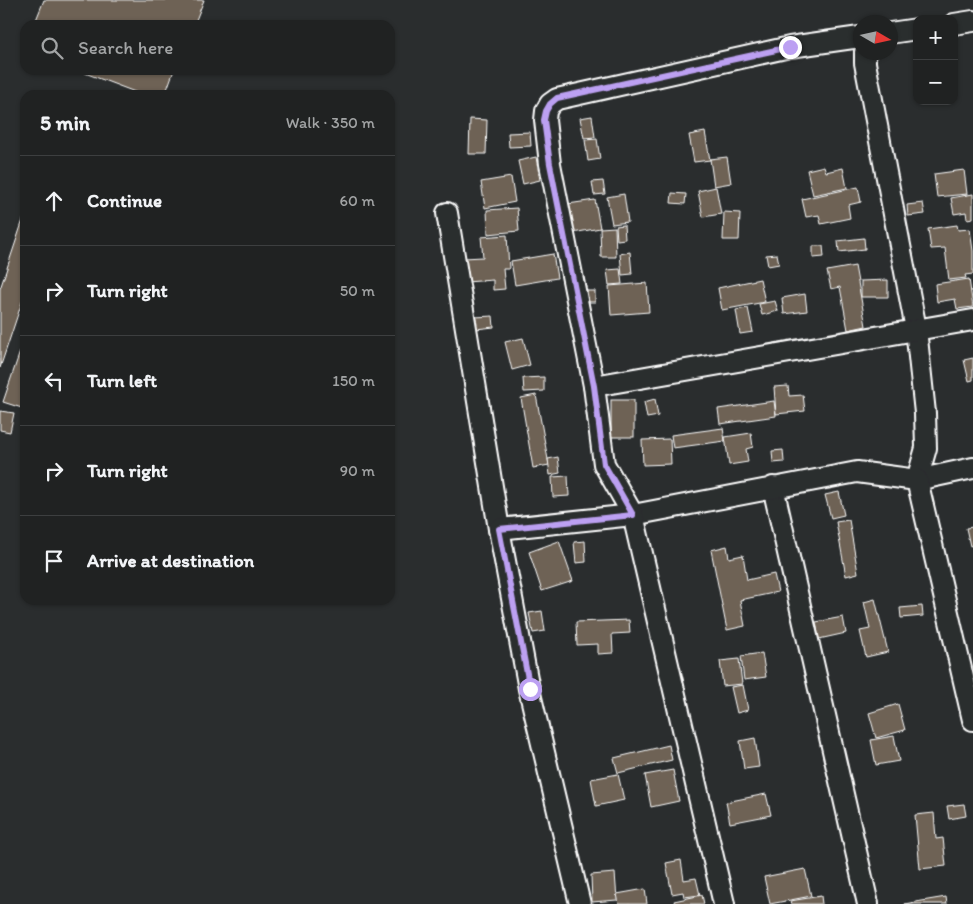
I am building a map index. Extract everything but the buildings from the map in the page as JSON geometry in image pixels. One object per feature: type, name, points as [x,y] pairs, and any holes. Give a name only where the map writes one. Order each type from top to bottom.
[{"type":"street","points":[[958,23],[973,21]]},
{"type":"street","points":[[898,32],[913,30]]},
{"type":"street","points":[[724,904],[633,515],[604,464],[594,386],[550,164],[544,120],[550,104],[557,98],[790,47],[853,38]]},
{"type":"street","points":[[865,60],[916,329],[925,413],[926,448],[917,480],[973,720]]},
{"type":"street","points":[[447,213],[499,529],[530,689],[580,904]]},
{"type":"street","points":[[594,386],[973,320]]},
{"type":"street","points":[[499,529],[633,515],[858,472],[917,480],[973,468]]},
{"type":"street","points":[[773,487],[868,904]]},
{"type":"route","points":[[530,689],[499,529],[633,515],[604,464],[594,386],[550,164],[544,120],[546,111],[557,98],[790,47]]}]
